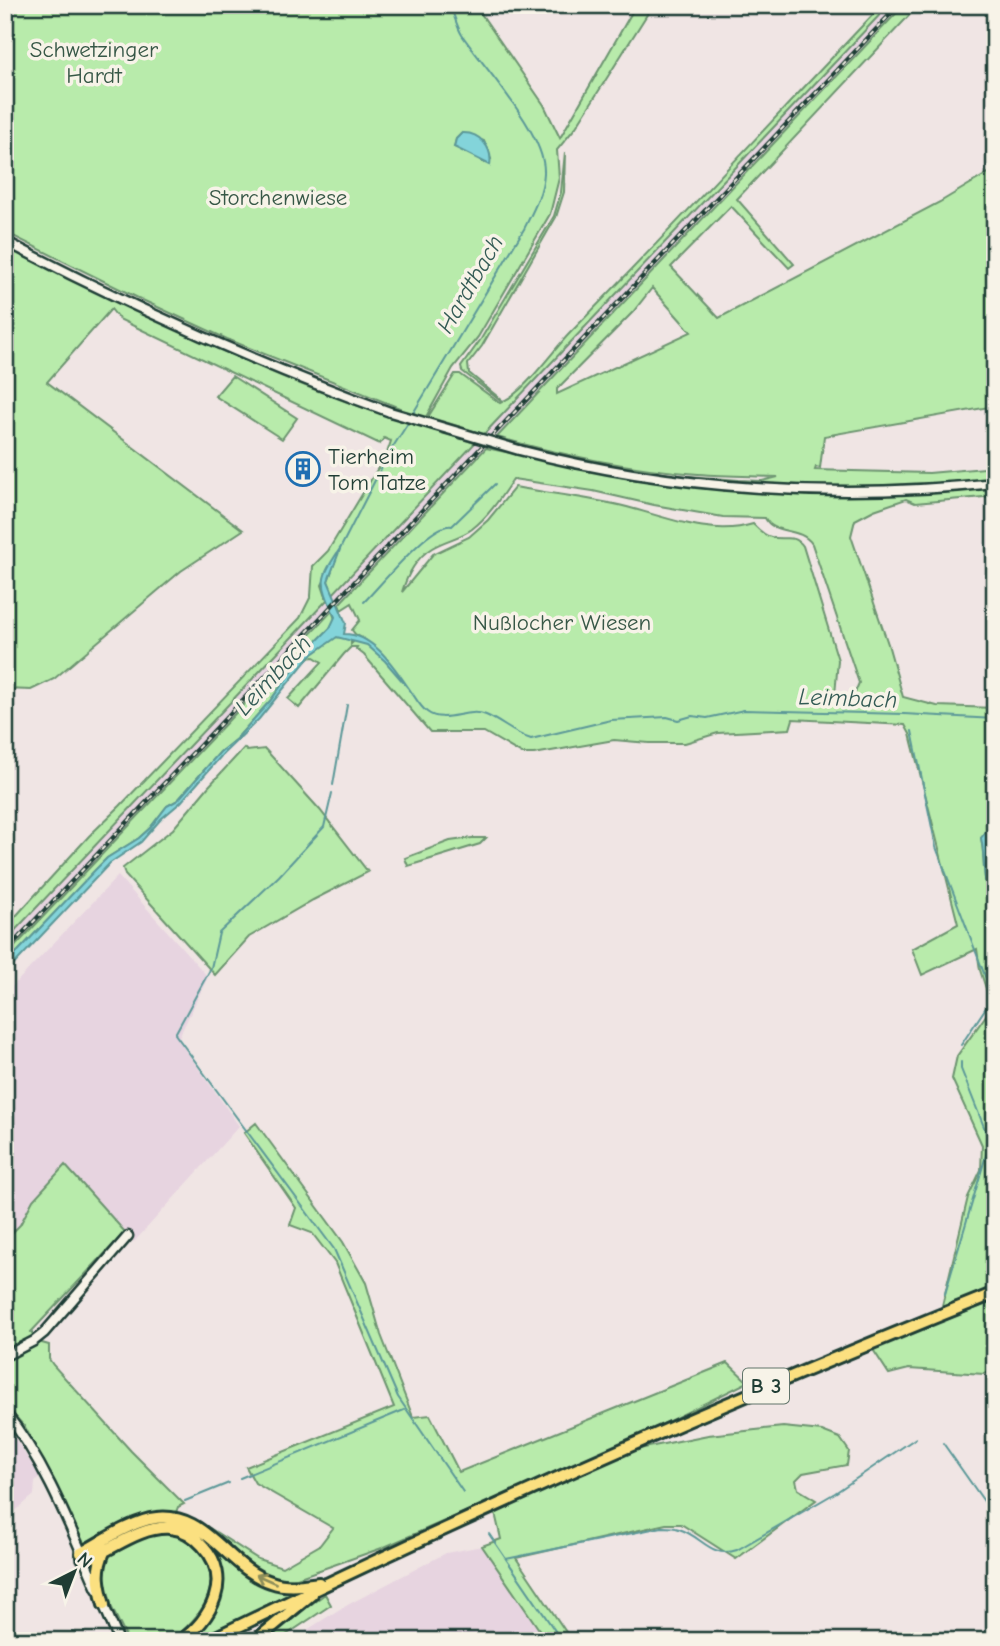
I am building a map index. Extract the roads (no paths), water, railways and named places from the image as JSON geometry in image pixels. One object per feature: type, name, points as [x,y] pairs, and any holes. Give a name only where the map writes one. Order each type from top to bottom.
[{"type":"main road","name":"B 3","points":[[208,1641],[540,1485],[733,1401],[995,1293]]},
{"type":"main road","points":[[82,1555],[139,1522],[166,1517],[180,1519],[206,1533],[264,1580],[284,1586],[329,1582]]},
{"type":"main road","points":[[82,1555],[90,1558],[138,1534],[158,1528],[177,1529],[202,1544],[215,1564],[218,1586],[216,1597],[207,1616],[180,1641]]},
{"type":"main road","points":[[104,1552],[98,1581],[104,1605]]},
{"type":"main road","points":[[255,1641],[329,1582]]},
{"type":"street","points":[[5,241],[135,305],[312,383],[390,412],[519,450],[630,473],[739,486],[883,490],[995,483]]},
{"type":"street","points":[[5,1356],[44,1333],[128,1236]]},
{"type":"street","points":[[5,1412],[28,1443],[82,1555],[119,1641]]},
{"type":"water","points":[[462,133],[474,135],[484,142],[490,165],[454,147],[456,139]]},
{"type":"water","points":[[341,547],[328,581],[346,623],[344,634],[355,635],[374,646],[390,662],[410,690],[367,645],[337,637],[310,656],[259,719],[223,754],[181,802],[161,819],[141,842],[110,863],[5,974],[5,965],[95,870],[107,858],[150,828],[167,806],[178,800],[220,752],[236,739],[270,701],[306,652],[330,628],[335,617],[326,595],[324,580]]},
{"type":"water","points":[[993,823],[995,892],[987,888],[981,838]]},
{"type":"waterway","name":"Hardtbach","points":[[412,415],[524,229],[540,195],[544,173],[542,157],[525,121],[462,35],[450,5]]},
{"type":"waterway","name":"Hardtbach","points":[[341,547],[389,453],[410,420]]},
{"type":"waterway","name":"Leimbach","points":[[364,602],[419,544],[443,527],[452,526],[495,484]]},
{"type":"waterway","name":"Leimbach","points":[[410,690],[422,707],[434,716],[479,713],[531,739],[611,720],[667,717],[678,720],[692,716],[707,718],[744,710],[995,719]]},
{"type":"waterway","points":[[333,785],[347,705]]},
{"type":"waterway","points":[[912,731],[936,847],[993,997],[961,1045]]},
{"type":"waterway","points":[[332,793],[324,827],[279,876],[219,933],[211,968],[175,1034],[334,1249],[398,1397],[463,1492]]},
{"type":"waterway","points":[[945,1294],[990,1142],[961,1069],[961,1062]]},
{"type":"waterway","points":[[240,1478],[404,1410]]},
{"type":"waterway","points":[[506,1559],[662,1527],[687,1532],[720,1552],[737,1550],[835,1493],[916,1438]]},
{"type":"waterway","points":[[943,1443],[995,1517]]},
{"type":"waterway","points":[[185,1501],[229,1483]]},
{"type":"waterway","points":[[489,1534],[562,1641]]},
{"type":"railway","points":[[5,952],[899,5]]},
{"type":"place","name":"Tierheim Tom Tatze","points":[[303,469]]},
{"type":"park label","name":"Schwetzinger Hardt","points":[[94,62]]},
{"type":"park label","name":"Storchenwiese","points":[[278,197]]},
{"type":"park label","name":"Nußlocher Wiesen","points":[[562,622]]}]
